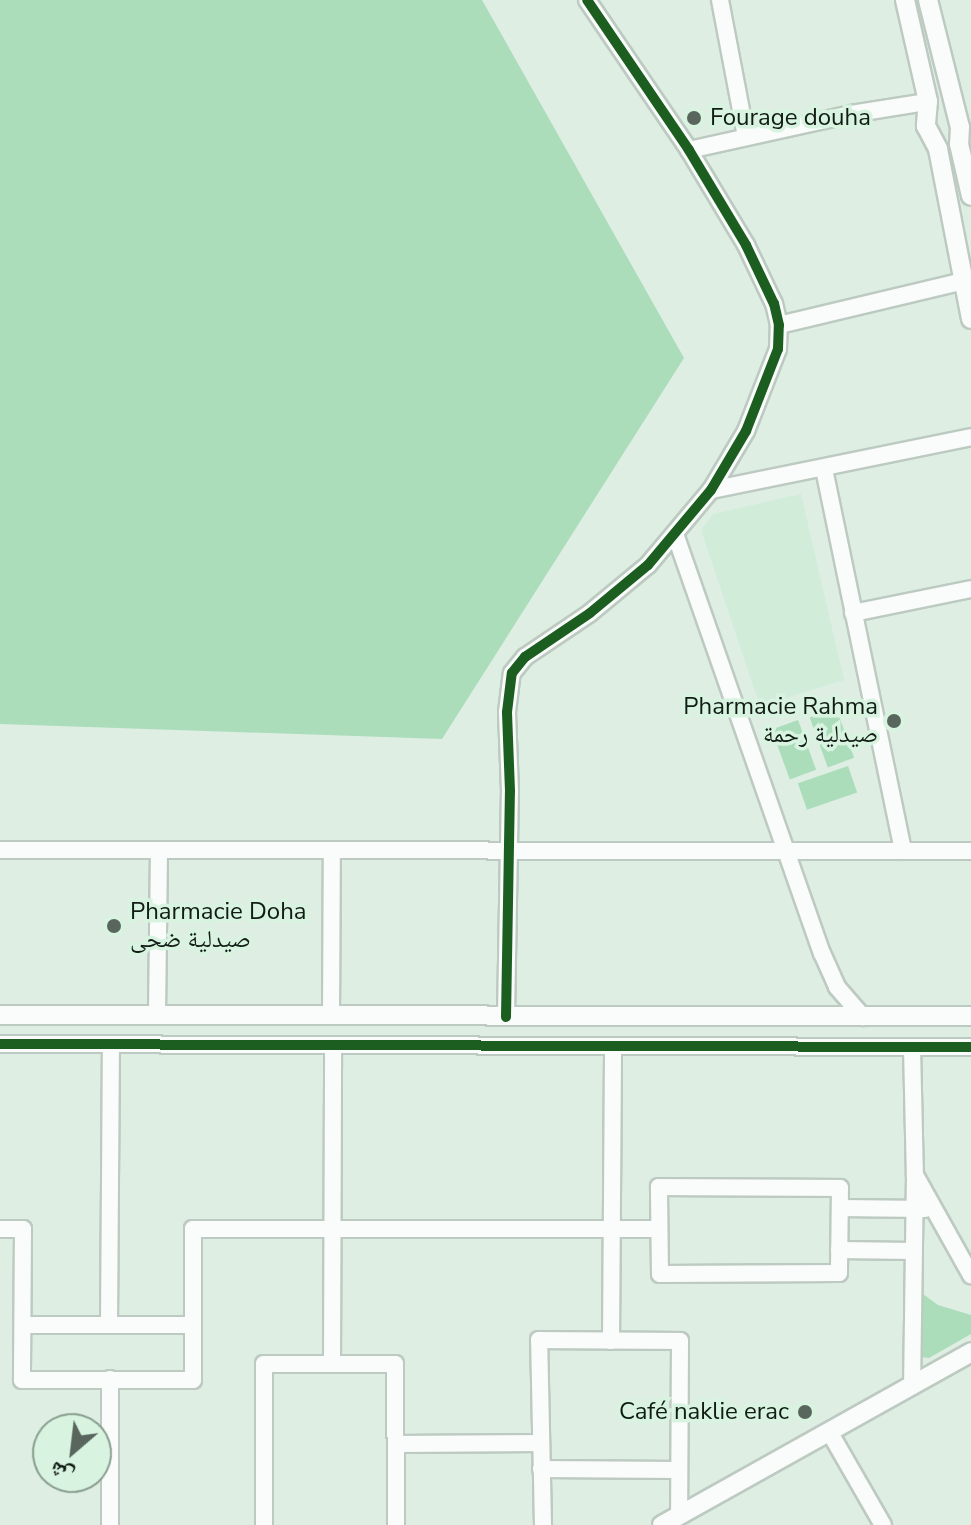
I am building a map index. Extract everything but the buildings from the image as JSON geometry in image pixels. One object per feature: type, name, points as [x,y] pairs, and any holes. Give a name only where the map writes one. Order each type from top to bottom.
[{"type":"street","points":[[720,0],[746,136]]},
{"type":"street","points":[[905,0],[928,102],[926,126],[938,149],[971,319]]},
{"type":"street","points":[[928,0],[963,139],[971,196]]},
{"type":"street","points":[[506,1017],[507,712],[512,673],[525,657],[618,592],[675,534],[711,490],[759,402],[778,349],[779,325],[765,281],[689,150],[592,1]]},
{"type":"street","points":[[689,150],[746,136],[928,102],[940,93],[952,104]]},
{"type":"street","points":[[952,104],[971,98]]},
{"type":"street","points":[[938,149],[947,153],[963,139]]},
{"type":"street","points":[[779,325],[963,281]]},
{"type":"street","points":[[711,490],[971,437]]},
{"type":"street","points":[[824,469],[903,851]]},
{"type":"street","points":[[675,534],[831,974],[863,1017]]},
{"type":"street","points":[[853,613],[971,589]]},
{"type":"street","points":[[0,850],[971,851]]},
{"type":"street","points":[[157,1014],[159,850]]},
{"type":"street","points":[[331,1016],[332,850]]},
{"type":"street","points":[[0,1015],[971,1016]]},
{"type":"street","points":[[0,1044],[971,1047]]},
{"type":"street","points":[[109,1325],[111,1045]]},
{"type":"street","points":[[332,1364],[333,1046]]},
{"type":"street","points":[[611,1341],[613,1046]]},
{"type":"street","points":[[912,1047],[915,1175],[912,1386]]},
{"type":"street","points":[[915,1175],[971,1275]]},
{"type":"street","points":[[659,1187],[840,1188],[839,1273],[660,1274],[659,1229],[659,1187]]},
{"type":"street","points":[[840,1208],[934,1209]]},
{"type":"street","points":[[0,1229],[23,1229],[22,1380],[193,1380],[193,1229],[659,1229]]},
{"type":"street","points":[[839,1250],[914,1251]]},
{"type":"street","points":[[23,1325],[193,1325]]},
{"type":"street","points":[[543,1525],[539,1340],[680,1341],[679,1516]]},
{"type":"street","points":[[662,1525],[971,1352]]},
{"type":"street","points":[[264,1525],[264,1364],[395,1364],[396,1525]]},
{"type":"street","points":[[110,1379],[110,1525]]},
{"type":"street","points":[[830,1433],[883,1525]]},
{"type":"street","points":[[396,1444],[541,1443]]},
{"type":"street","points":[[541,1469],[679,1470]]},
{"type":"shaded area","points":[[801,494],[844,680],[760,706],[701,530],[713,514]]},
{"type":"green space","points":[[0,0],[482,0],[684,358],[442,739],[0,724]]},
{"type":"green space","points":[[836,708],[854,758],[828,767],[810,718]]},
{"type":"green space","points":[[798,720],[816,770],[790,779],[772,730]]},
{"type":"green space","points":[[848,766],[857,792],[807,810],[798,783]]},
{"type":"green space","points":[[923,1294],[938,1305],[971,1315],[971,1334],[929,1358],[921,1357]]},
{"type":"cycle path","points":[[506,1017],[510,791],[507,712],[512,673],[525,657],[590,613],[648,565],[711,490],[746,431],[778,349],[779,325],[774,304],[746,245],[689,150],[587,0]]},
{"type":"cycle path","points":[[0,1044],[971,1047]]},
{"type":"place","name":"Fourage douha","points":[[694,118]]},
{"type":"place","name":"Pharmacie Rahma صيدلية رحمة","points":[[894,721]]},
{"type":"place","name":"Pharmacie Doha صيدلية ضحى","points":[[114,926]]},
{"type":"place","name":"Café naklie erac","points":[[805,1412]]}]
